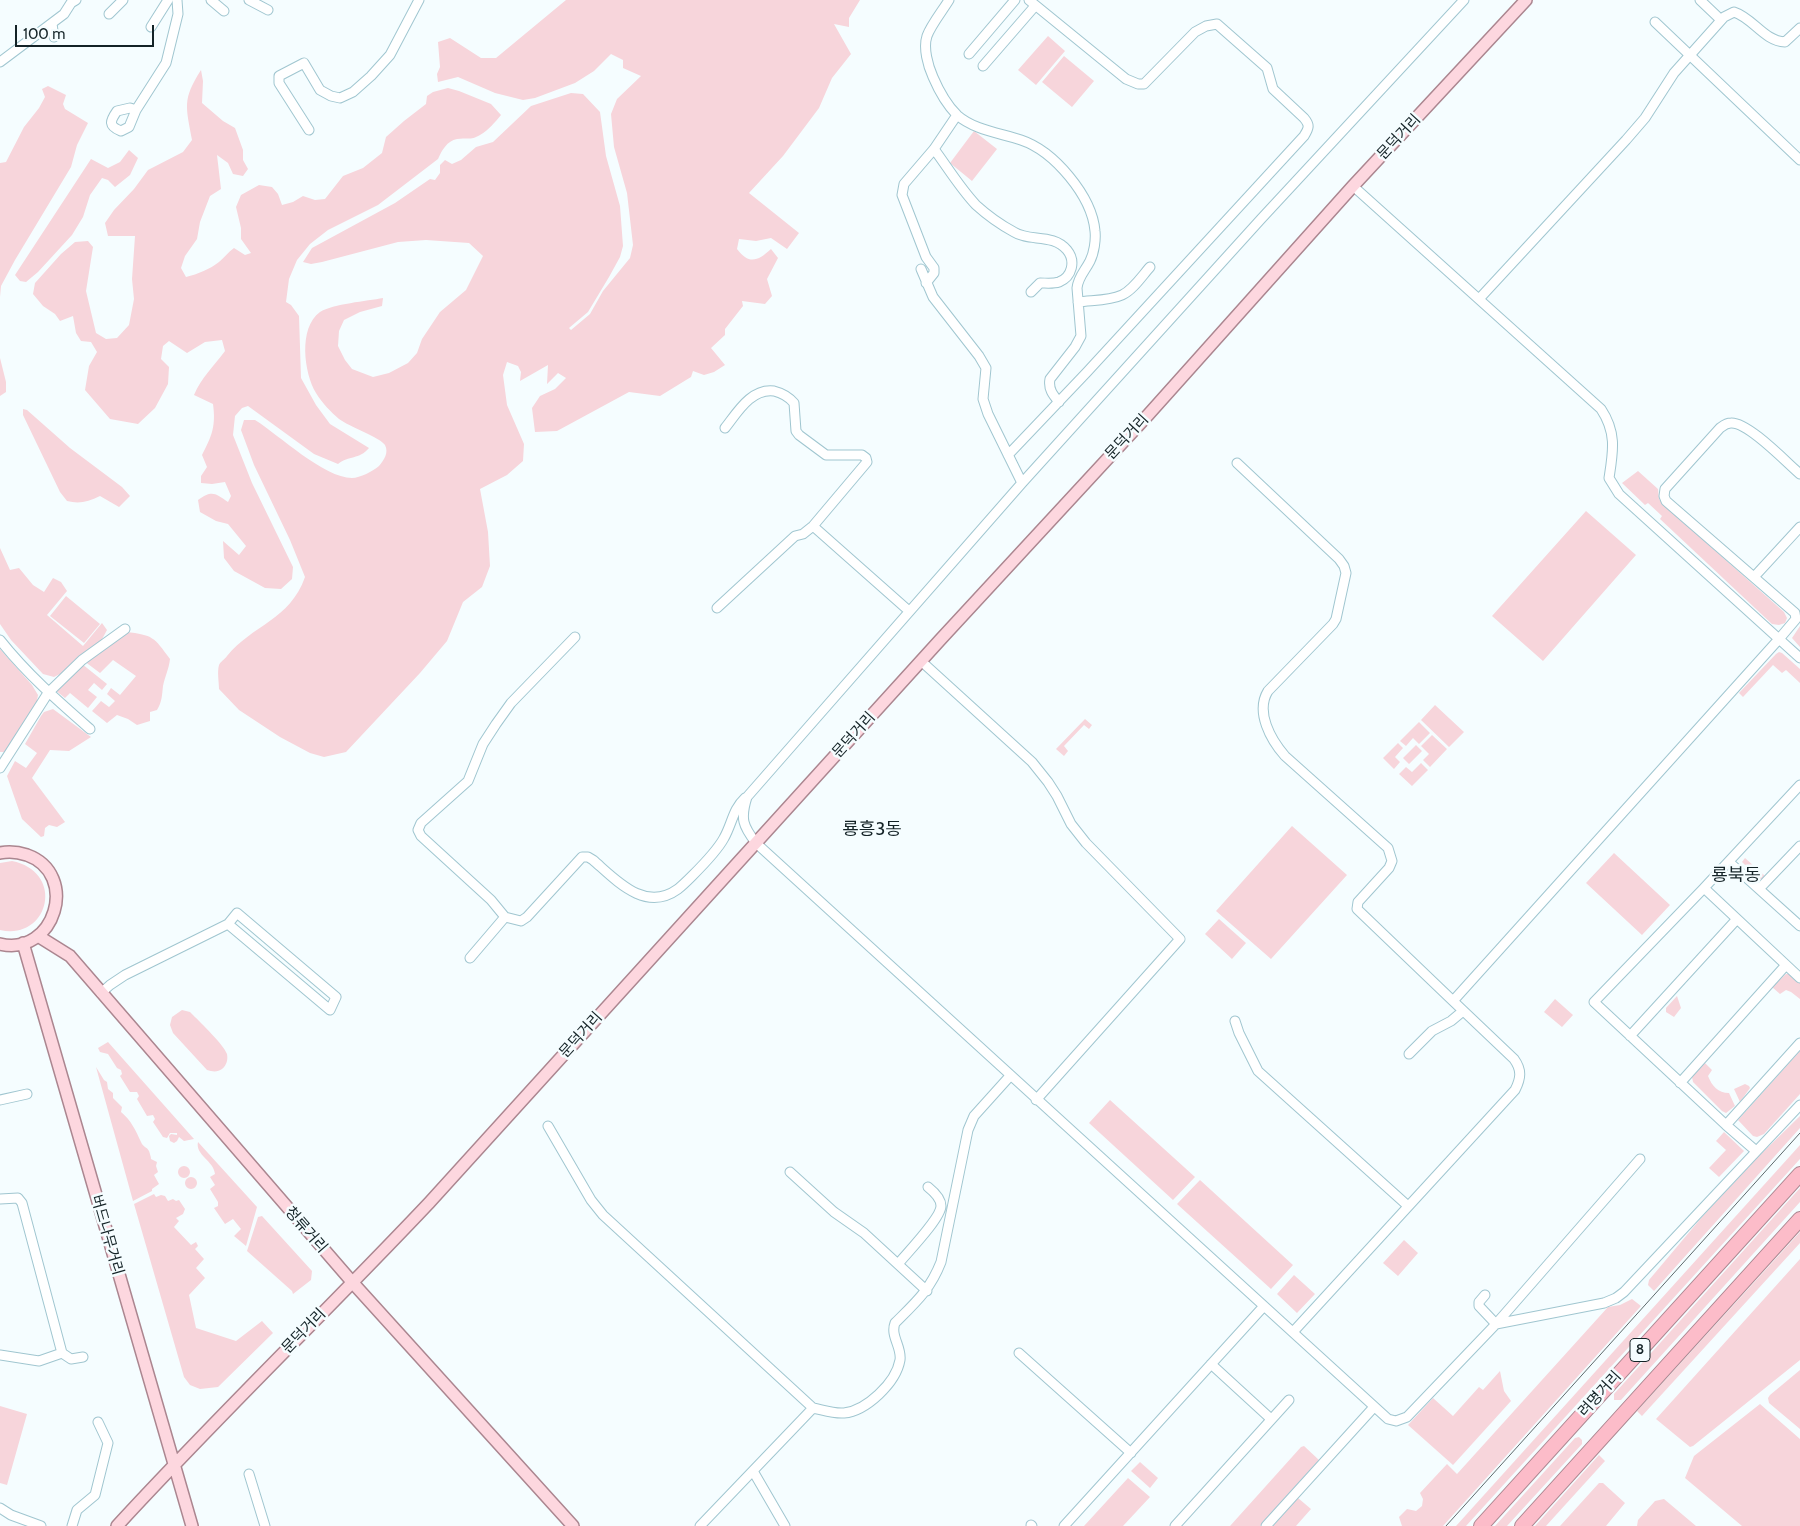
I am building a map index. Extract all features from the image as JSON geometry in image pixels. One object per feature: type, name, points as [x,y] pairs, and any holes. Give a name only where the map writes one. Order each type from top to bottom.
[{"type":"highway","name":"려명거리","points":[[1481,1526],[1800,1174]]},
{"type":"highway","name":"려명거리","points":[[1522,1526],[1800,1219]]},
{"type":"main road","name":"문덕거리","points":[[117,1526],[174,1464],[428,1203],[1148,414],[1520,2]]},
{"type":"main road","points":[[0,944],[16,945],[38,936],[49,924],[56,910],[57,895],[54,880],[45,867],[33,857],[18,852],[1,850]]},
{"type":"main road","name":"청류거리","points":[[38,936],[70,956],[352,1283],[573,1526]]},
{"type":"main road","name":"버드나무거리","points":[[23,943],[192,1526]]},
{"type":"street","points":[[0,63],[52,24],[76,0]]},
{"type":"street","points":[[109,14],[123,0]]},
{"type":"street","points":[[151,27],[168,0]]},
{"type":"street","points":[[136,110],[166,63],[178,14],[178,0]]},
{"type":"street","points":[[211,0],[224,11]]},
{"type":"street","points":[[250,0],[268,10]]},
{"type":"street","points":[[309,130],[279,83],[280,76],[304,62],[320,90],[330,96],[340,98],[352,92],[371,76],[390,55],[419,0]]},
{"type":"street","points":[[949,0],[927,36],[929,68],[941,96],[957,115],[964,120],[1033,146],[1053,161],[1069,176],[1078,189],[1093,221],[1096,238],[1090,260],[1078,280],[1080,340],[1050,378],[1049,385],[1059,402]]},
{"type":"street","points":[[969,54],[1015,0]]},
{"type":"street","points":[[575,638],[511,703],[483,744],[468,780],[422,823],[418,830],[421,836],[491,900],[505,918],[521,921],[527,917],[582,857],[588,857],[593,860],[630,891],[641,895],[652,897],[678,890],[723,840],[732,822],[734,810],[1022,483],[1261,219],[1464,0]]},
{"type":"street","points":[[1700,0],[1721,20]]},
{"type":"street","points":[[983,66],[1032,3],[1126,79],[1138,84],[1144,84],[1195,32],[1206,26],[1217,24],[1267,68],[1273,90],[1304,118],[1309,127],[1304,136],[1008,455]]},
{"type":"street","points":[[1480,299],[1645,118],[1674,73],[1724,16],[1734,12],[1741,14],[1775,42],[1785,42],[1800,28]]},
{"type":"street","points":[[1655,22],[1800,160]]},
{"type":"street","points":[[52,24],[54,37]]},
{"type":"street","points":[[926,283],[934,273],[934,268],[926,258],[902,195],[904,184],[934,149],[957,115]]},
{"type":"street","points":[[934,149],[977,205],[1016,234],[1049,239],[1062,245],[1068,251],[1071,256],[1072,266],[1070,273],[1065,279],[1057,283],[1040,283],[1031,292]]},
{"type":"street","points":[[1353,186],[1601,409],[1608,419],[1613,438],[1614,449],[1609,478],[1619,494],[1800,658]]},
{"type":"street","points":[[1078,302],[1122,295],[1150,267]]},
{"type":"street","points":[[921,269],[933,297],[979,356],[986,368],[983,399],[988,414],[1022,483]]},
{"type":"street","points":[[717,608],[795,536],[803,534],[813,526],[867,462],[866,458],[862,455],[826,455],[799,435],[796,431],[794,403],[781,392],[769,391],[750,398],[725,428]]},
{"type":"street","points":[[1453,1001],[1796,619],[1795,613],[1666,501],[1664,496],[1665,489],[1720,428],[1727,423],[1733,422],[1750,430],[1800,474]]},
{"type":"street","points":[[1237,463],[1339,560],[1344,566],[1346,573],[1336,619],[1333,624],[1264,696],[1262,703],[1263,711],[1270,735],[1284,756],[1388,848],[1392,861],[1389,868],[1358,902],[1357,909],[1514,1059],[1519,1066],[1521,1074],[1520,1081],[1515,1090],[1293,1332]]},
{"type":"street","points":[[813,526],[909,611]]},
{"type":"street","points":[[1754,577],[1800,527]]},
{"type":"street","points":[[0,768],[48,693],[82,660],[125,629]]},
{"type":"street","points":[[0,640],[21,666],[48,693],[90,729]]},
{"type":"street","points":[[921,661],[1032,762],[1052,789],[1071,824],[1086,843],[1180,939],[1036,1100]]},
{"type":"street","points":[[1756,1151],[1594,1002],[1729,862],[1800,785]]},
{"type":"street","points":[[747,797],[742,816],[745,829],[756,844],[1388,1419],[1396,1421],[1408,1417],[1496,1324],[1640,1159]]},
{"type":"street","points":[[1760,889],[1800,846]]},
{"type":"street","points":[[1729,862],[1800,926]]},
{"type":"street","points":[[1704,888],[1800,978]]},
{"type":"street","points":[[101,993],[126,975],[228,924],[237,913],[336,997],[330,1010],[228,924]]},
{"type":"street","points":[[470,958],[505,918]]},
{"type":"street","points":[[1630,1036],[1737,919]]},
{"type":"street","points":[[1680,1083],[1786,964]]},
{"type":"street","points":[[1409,1054],[1432,1031],[1452,1021],[1463,1011]]},
{"type":"street","points":[[1235,1021],[1258,1071],[1408,1206]]},
{"type":"street","points":[[1726,1125],[1800,1043]]},
{"type":"street","points":[[548,1126],[591,1200],[603,1214],[813,1408],[842,1413],[860,1410],[871,1402],[893,1378],[900,1362],[900,1349],[894,1335],[895,1323],[927,1291],[941,1262],[968,1130],[974,1116],[1010,1076]]},
{"type":"street","points":[[0,1100],[27,1094]]},
{"type":"street","points":[[1496,1324],[1604,1303],[1616,1298],[1624,1292],[1800,1105]]},
{"type":"street","points":[[790,1172],[834,1212],[864,1233],[927,1291]]},
{"type":"street","points":[[898,1264],[937,1217],[941,1207],[940,1200],[928,1186]]},
{"type":"street","points":[[0,1199],[18,1198],[22,1203],[62,1353],[72,1359],[83,1357]]},
{"type":"street","points":[[1485,1294],[1479,1302],[1479,1306],[1496,1324]]},
{"type":"street","points":[[1064,1526],[1264,1306]]},
{"type":"street","points":[[0,1355],[39,1361],[62,1353]]},
{"type":"street","points":[[1019,1353],[1131,1453]]},
{"type":"street","points":[[1211,1364],[1271,1419]]},
{"type":"street","points":[[1175,1526],[1289,1400]]},
{"type":"street","points":[[1266,1526],[1374,1407]]},
{"type":"street","points":[[700,1526],[813,1408]]},
{"type":"street","points":[[72,1526],[77,1510],[95,1495],[108,1443],[98,1422]]},
{"type":"street","points":[[753,1471],[785,1526]]},
{"type":"street","points":[[249,1474],[265,1526]]},
{"type":"street","points":[[0,1508],[11,1515],[41,1526]]},
{"type":"shaded area","points":[[566,0],[860,0],[849,18],[849,27],[834,24],[851,54],[832,78],[819,108],[783,156],[749,193],[799,233],[787,249],[771,238],[756,241],[739,239],[737,249],[741,254],[750,259],[754,260],[771,249],[778,258],[767,279],[772,296],[765,304],[742,301],[743,306],[725,329],[725,335],[711,348],[725,365],[714,372],[704,375],[693,371],[691,377],[660,396],[629,392],[557,431],[535,432],[532,408],[540,396],[555,389],[566,378],[558,373],[547,384],[548,365],[520,381],[521,372],[518,366],[507,362],[503,375],[507,405],[524,444],[523,461],[507,475],[480,489],[488,532],[490,566],[482,587],[463,602],[447,641],[420,673],[346,752],[324,757],[310,753],[280,737],[239,710],[219,689],[218,671],[220,663],[237,645],[270,621],[290,603],[305,577],[290,540],[254,465],[241,430],[244,420],[255,420],[315,464],[341,476],[359,477],[379,466],[386,454],[385,445],[339,419],[316,393],[308,374],[306,363],[305,351],[308,329],[313,319],[326,309],[383,298],[382,306],[360,312],[344,320],[339,331],[338,346],[352,369],[373,377],[389,373],[408,363],[417,353],[422,339],[440,312],[466,290],[483,256],[469,243],[426,240],[398,242],[311,264],[303,262],[312,248],[395,203],[430,179],[435,180],[440,173],[440,165],[445,160],[452,164],[461,160],[476,147],[493,142],[531,106],[571,93],[583,94],[600,112],[606,156],[620,206],[623,246],[620,257],[588,312],[569,328],[571,330],[590,314],[603,291],[630,258],[633,245],[627,193],[614,147],[611,114],[617,99],[641,76],[623,68],[623,60],[611,54],[594,71],[575,83],[535,98],[523,100],[495,93],[458,77],[438,82],[437,74],[440,67],[438,42],[450,38],[481,58],[496,58]]},
{"type":"shaded area","points":[[1048,36],[1065,51],[1036,85],[1018,70]]},
{"type":"shaded area","points":[[1064,56],[1094,81],[1072,107],[1042,82]]},
{"type":"shaded area","points":[[201,70],[203,81],[202,103],[223,121],[235,128],[243,150],[243,160],[248,169],[243,176],[233,174],[228,163],[217,155],[221,189],[210,196],[200,222],[197,239],[185,256],[181,268],[186,277],[212,267],[234,248],[245,255],[251,253],[241,239],[241,228],[236,207],[241,195],[259,185],[272,187],[278,194],[282,205],[293,202],[303,196],[315,200],[325,199],[343,176],[363,168],[382,153],[386,137],[426,104],[427,96],[433,92],[448,88],[459,91],[491,104],[501,115],[480,135],[450,142],[443,149],[438,159],[378,205],[328,230],[310,244],[297,260],[289,279],[286,302],[291,305],[299,316],[301,378],[316,405],[330,424],[369,448],[358,456],[346,459],[338,464],[314,454],[248,406],[242,408],[235,416],[233,435],[252,483],[293,567],[292,579],[281,589],[265,588],[234,571],[224,558],[223,541],[239,555],[246,546],[228,524],[216,521],[200,512],[198,500],[203,497],[213,494],[220,496],[228,502],[231,496],[225,482],[201,483],[201,476],[207,467],[202,455],[212,431],[214,412],[213,404],[194,395],[204,378],[225,351],[222,340],[205,342],[187,353],[169,341],[163,346],[161,359],[169,367],[168,384],[155,408],[138,424],[110,419],[85,390],[89,366],[97,352],[91,342],[81,341],[76,333],[73,316],[60,321],[33,294],[35,283],[61,254],[75,242],[88,241],[93,247],[86,291],[96,333],[106,339],[117,338],[129,325],[134,299],[132,279],[135,236],[108,236],[105,223],[148,170],[183,152],[192,140],[187,111],[188,96]]},
{"type":"shaded area","points":[[48,86],[66,95],[63,104],[65,109],[88,123],[77,145],[71,167],[15,260],[1,286],[0,297],[0,163],[6,162],[24,127],[45,97],[42,89]]},
{"type":"shaded area","points":[[974,131],[997,149],[972,181],[950,163]]},
{"type":"shaded area","points":[[129,150],[138,158],[130,175],[115,187],[108,180],[102,178],[90,195],[83,217],[72,235],[38,272],[26,282],[20,281],[15,275],[91,159],[108,168],[120,162]]},
{"type":"shaded area","points":[[0,358],[6,382],[6,392],[0,396]]},
{"type":"shaded area","points":[[23,409],[27,410],[70,448],[122,487],[130,496],[119,507],[100,496],[84,502],[67,501],[60,492],[23,415]]},
{"type":"shaded area","points":[[1638,471],[1658,489],[1659,499],[1665,506],[1784,612],[1787,618],[1785,623],[1779,625],[1772,624],[1660,519],[1662,516],[1648,503],[1645,505],[1622,483]]},
{"type":"shaded area","points":[[1586,511],[1636,555],[1543,661],[1492,616]]},
{"type":"shaded area","points":[[0,548],[10,570],[19,568],[33,585],[44,592],[53,578],[61,582],[67,591],[47,615],[83,646],[102,623],[107,630],[101,641],[64,672],[54,677],[43,674],[11,640],[0,624]]},
{"type":"shaded area","points":[[66,596],[100,624],[84,643],[50,616]]},
{"type":"shaded area","points":[[1800,626],[1800,647],[1792,638]]},
{"type":"shaded area","points":[[126,632],[142,634],[152,638],[170,659],[159,707],[157,710],[150,712],[150,721],[137,725],[117,715],[107,723],[92,711],[101,701],[109,707],[115,701],[107,694],[111,688],[120,695],[136,676],[113,660],[100,673],[84,661]]},
{"type":"shaded area","points":[[0,649],[32,685],[38,695],[36,706],[7,752],[0,752]]},
{"type":"shaded area","points":[[1779,652],[1800,669],[1800,683],[1786,670],[1782,673],[1773,665],[1743,697],[1739,693]]},
{"type":"shaded area","points":[[82,664],[107,684],[102,690],[94,683],[88,690],[97,697],[88,708],[70,693],[65,698],[55,690]]},
{"type":"shaded area","points":[[1435,705],[1464,732],[1449,747],[1421,720]]},
{"type":"shaded area","points":[[53,709],[91,737],[69,751],[50,750],[32,778],[65,822],[57,827],[49,825],[45,828],[44,836],[41,837],[22,819],[7,776],[15,761],[26,768],[37,753],[25,744],[44,712]]},
{"type":"shaded area","points":[[1085,719],[1092,725],[1089,729],[1084,725],[1064,746],[1068,751],[1064,756],[1056,749]]},
{"type":"shaded area","points":[[1419,722],[1430,733],[1419,744],[1413,738],[1406,746],[1400,741]]},
{"type":"shaded area","points":[[1432,735],[1447,749],[1430,767],[1423,760],[1429,754],[1421,746]]},
{"type":"shaded area","points":[[1398,743],[1403,748],[1395,757],[1400,762],[1394,769],[1383,758]]},
{"type":"shaded area","points":[[1416,745],[1422,751],[1409,764],[1403,758]]},
{"type":"shaded area","points":[[1421,763],[1428,770],[1412,786],[1399,774],[1406,767],[1412,772]]},
{"type":"shaded area","points":[[1292,826],[1347,875],[1271,959],[1216,911]]},
{"type":"shaded area","points":[[1614,853],[1670,905],[1642,935],[1586,883]]},
{"type":"shaded area","points":[[1745,858],[1765,876],[1761,880],[1742,862]]},
{"type":"shaded area","points":[[12,861],[29,868],[40,878],[45,891],[45,904],[40,916],[30,925],[17,931],[0,930],[0,863]]},
{"type":"shaded area","points":[[1219,919],[1246,943],[1232,959],[1205,934]]},
{"type":"shaded area","points":[[1786,974],[1792,974],[1800,982],[1800,999],[1786,990],[1780,994],[1772,987]]},
{"type":"shaded area","points":[[1677,996],[1681,1008],[1674,1017],[1666,1012],[1666,1008]]},
{"type":"shaded area","points":[[1555,999],[1573,1015],[1562,1027],[1544,1012]]},
{"type":"shaded area","points":[[182,1010],[190,1012],[222,1045],[227,1054],[227,1060],[225,1066],[219,1071],[207,1070],[173,1033],[170,1025],[172,1017]]},
{"type":"shaded area","points":[[108,1042],[194,1139],[184,1141],[179,1137],[174,1143],[170,1141],[169,1136],[171,1134],[177,1135],[177,1133],[170,1133],[167,1138],[163,1137],[153,1122],[155,1119],[153,1115],[147,1116],[137,1099],[139,1096],[137,1092],[130,1092],[120,1076],[122,1074],[121,1070],[117,1068],[108,1054],[100,1052],[98,1048]]},
{"type":"shaded area","points":[[1800,1051],[1800,1094],[1764,1134],[1757,1137],[1753,1136],[1738,1120]]},
{"type":"shaded area","points":[[1705,1063],[1712,1070],[1708,1076],[1711,1083],[1719,1090],[1729,1093],[1735,1106],[1726,1113],[1693,1082],[1692,1077]]},
{"type":"shaded area","points":[[96,1067],[107,1082],[108,1089],[113,1093],[113,1098],[122,1107],[121,1112],[130,1122],[142,1144],[149,1151],[151,1159],[157,1162],[158,1172],[154,1175],[159,1184],[152,1191],[133,1201]]},
{"type":"shaded area","points":[[1745,1084],[1750,1088],[1740,1102],[1734,1089]]},
{"type":"shaded area","points":[[1110,1100],[1195,1177],[1173,1200],[1089,1123]]},
{"type":"shaded area","points":[[1800,1116],[1800,1128],[1654,1291],[1648,1285],[1649,1280],[1702,1217],[1757,1158]]},
{"type":"shaded area","points":[[1724,1132],[1744,1151],[1719,1177],[1709,1168],[1726,1150],[1716,1141]]},
{"type":"shaded area","points":[[198,1142],[257,1207],[246,1246],[234,1236],[241,1229],[233,1219],[225,1224],[214,1208],[218,1206],[218,1202],[210,1189],[215,1185],[210,1177],[215,1174],[214,1169],[199,1151]]},
{"type":"shaded area","points":[[1800,1145],[1800,1159],[1466,1526],[1456,1526]]},
{"type":"shaded area","points":[[182,1166],[186,1166],[190,1172],[186,1178],[182,1178],[178,1174],[178,1170]]},
{"type":"shaded area","points":[[189,1177],[193,1177],[197,1183],[193,1189],[189,1189],[185,1185],[185,1181]]},
{"type":"shaded area","points":[[1200,1180],[1293,1265],[1271,1289],[1177,1204]]},
{"type":"shaded area","points":[[1800,1188],[1800,1202],[1621,1400],[1614,1400],[1614,1394]]},
{"type":"shaded area","points":[[154,1194],[156,1197],[165,1196],[168,1201],[173,1199],[179,1200],[185,1209],[183,1214],[176,1218],[179,1221],[174,1227],[191,1245],[196,1242],[198,1246],[195,1249],[204,1259],[196,1268],[205,1278],[189,1295],[196,1328],[236,1341],[262,1321],[273,1333],[218,1387],[200,1389],[190,1385],[184,1377],[134,1204]]},
{"type":"shaded area","points":[[262,1216],[312,1271],[311,1280],[293,1294],[292,1291],[247,1251],[258,1217]]},
{"type":"shaded area","points":[[1800,1232],[1800,1243],[1642,1416],[1637,1411]]},
{"type":"shaded area","points":[[1404,1240],[1418,1253],[1398,1276],[1383,1263]]},
{"type":"shaded area","points":[[1800,1259],[1800,1360],[1690,1447],[1656,1419]]},
{"type":"shaded area","points":[[1294,1275],[1315,1294],[1297,1313],[1277,1294]]},
{"type":"shaded area","points":[[1632,1299],[1641,1306],[1443,1526],[1402,1526],[1399,1517],[1407,1509],[1416,1511],[1422,1506],[1423,1499],[1420,1493],[1447,1464],[1457,1474],[1608,1307],[1620,1305]]},
{"type":"shaded area","points":[[1800,1370],[1800,1429],[1769,1403],[1768,1398]]},
{"type":"shaded area","points":[[1500,1371],[1504,1391],[1511,1401],[1453,1465],[1408,1425],[1433,1398],[1453,1416],[1479,1387],[1483,1390]]},
{"type":"shaded area","points":[[1760,1404],[1800,1439],[1800,1526],[1742,1526],[1685,1478],[1694,1456]]},
{"type":"shaded area","points":[[0,1406],[27,1414],[7,1485],[0,1483]]},
{"type":"shaded area","points":[[1579,1437],[1582,1440],[1582,1444],[1507,1526],[1495,1526],[1575,1438]]},
{"type":"shaded area","points":[[1304,1446],[1319,1460],[1260,1526],[1230,1526],[1301,1447]]},
{"type":"shaded area","points":[[1599,1455],[1605,1461],[1546,1526],[1535,1526]]},
{"type":"shaded area","points":[[1140,1462],[1158,1478],[1150,1488],[1131,1471]]},
{"type":"shaded area","points":[[1128,1478],[1150,1497],[1123,1526],[1084,1526]]},
{"type":"shaded area","points":[[1599,1483],[1603,1483],[1625,1503],[1606,1526],[1560,1526]]},
{"type":"shaded area","points":[[1298,1498],[1311,1509],[1296,1526],[1273,1526]]},
{"type":"shaded area","points":[[1664,1499],[1696,1526],[1637,1526],[1638,1520],[1655,1501]]},
{"type":"tram line","points":[[1446,1526],[1800,1133]]},
{"type":"district","name":"룡흥3동","points":[[872,830]]},
{"type":"district","name":"룡북동","points":[[1736,876]]}]
